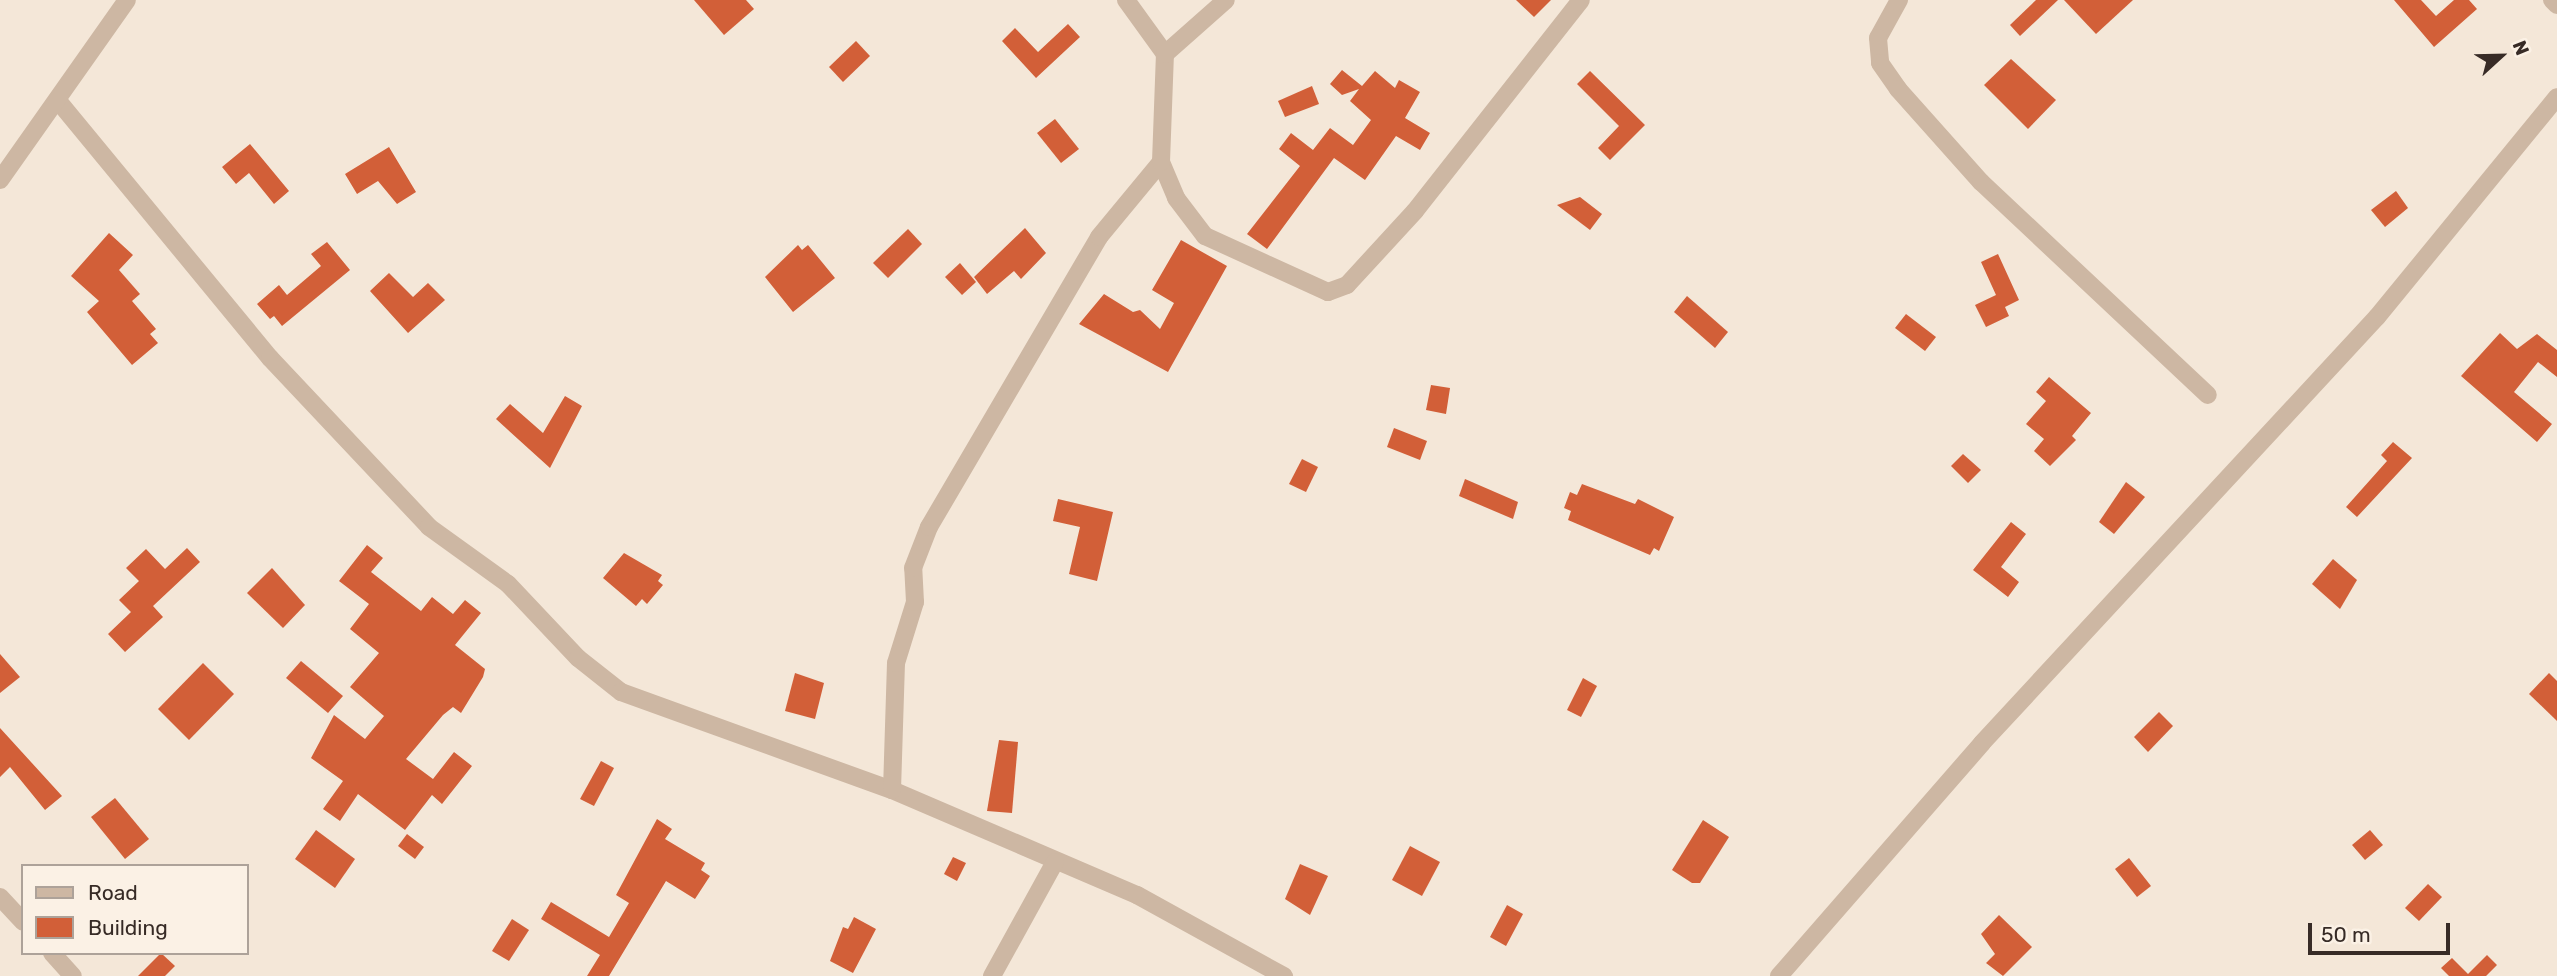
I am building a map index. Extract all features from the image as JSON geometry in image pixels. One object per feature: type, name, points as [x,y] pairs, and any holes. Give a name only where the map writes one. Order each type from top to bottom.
[{"type":"street","points":[[0,180],[59,103],[127,0]]},
{"type":"street","points":[[1126,0],[1166,54],[1161,162],[1176,198],[1205,236],[1328,292],[1347,285],[1415,211],[1581,0]]},
{"type":"street","points":[[1166,54],[1226,0]]},
{"type":"street","points":[[1899,0],[1878,38],[1880,63],[1898,89],[1981,182],[2208,395]]},
{"type":"street","points":[[2552,0],[2557,5]]},
{"type":"street","points":[[1779,976],[1982,743],[2377,317],[2557,97]]},
{"type":"street","points":[[59,103],[270,358],[429,527],[508,584],[578,658],[621,692],[892,790],[1055,862],[1138,895],[1284,976]]},
{"type":"street","points":[[892,790],[897,663],[915,602],[913,568],[929,527],[1099,237],[1161,162]]},
{"type":"street","points":[[992,976],[1055,862]]},
{"type":"street","points":[[0,897],[21,920]]},
{"type":"street","points":[[54,955],[73,976]]},
{"type":"building","points":[[694,0],[746,0],[754,9],[724,35]]},
{"type":"building","points":[[1516,0],[1551,0],[1534,17]]},
{"type":"building","points":[[2036,0],[2058,0],[2020,36],[2010,25]]},
{"type":"building","points":[[2064,0],[2133,0],[2096,34]]},
{"type":"building","points":[[2394,0],[2421,0],[2436,16],[2454,0],[2469,0],[2477,9],[2434,47]]},
{"type":"building","points":[[1068,24],[1080,37],[1036,78],[1002,41],[1015,28],[1038,52]]},
{"type":"building","points":[[856,41],[870,56],[843,82],[829,67]]},
{"type":"building","points":[[2011,59],[2056,100],[2028,129],[1984,85]]},
{"type":"building","points":[[1342,70],[1362,86],[1375,71],[1395,88],[1399,80],[1420,92],[1405,118],[1430,133],[1420,150],[1396,136],[1365,180],[1334,158],[1267,249],[1247,234],[1300,166],[1279,149],[1291,133],[1313,150],[1330,128],[1353,145],[1371,120],[1350,101],[1359,89],[1342,95],[1330,84]]},
{"type":"building","points":[[1590,71],[1645,125],[1610,160],[1598,148],[1619,126],[1577,84]]},
{"type":"building","points":[[1312,86],[1319,104],[1285,117],[1278,101]]},
{"type":"building","points":[[1055,119],[1079,149],[1061,163],[1037,133]]},
{"type":"building","points":[[250,144],[289,191],[274,204],[249,173],[236,184],[222,167]]},
{"type":"building","points":[[389,147],[416,192],[397,204],[378,181],[357,194],[345,174]]},
{"type":"building","points":[[2396,191],[2408,208],[2385,227],[2371,210]]},
{"type":"building","points":[[1580,197],[1602,214],[1590,230],[1557,205]]},
{"type":"building","points":[[1025,228],[1046,253],[1021,279],[1014,271],[987,294],[974,277]]},
{"type":"building","points":[[908,229],[922,244],[888,278],[873,263]]},
{"type":"building","points":[[109,233],[133,255],[119,270],[140,294],[132,301],[156,329],[150,334],[158,343],[132,365],[87,312],[99,301],[71,276]]},
{"type":"building","points":[[1181,240],[1227,266],[1168,372],[1079,324],[1104,294],[1133,312],[1140,310],[1160,329],[1174,303],[1152,290]]},
{"type":"building","points":[[327,242],[350,270],[282,326],[274,316],[270,319],[257,304],[279,285],[287,295],[321,266],[311,254]]},
{"type":"building","points":[[798,245],[802,250],[808,245],[835,278],[793,312],[765,277]]},
{"type":"building","points":[[1998,254],[2019,300],[2005,307],[2009,316],[1986,327],[1975,305],[1996,295],[1981,262]]},
{"type":"building","points":[[960,263],[976,282],[962,295],[945,277]]},
{"type":"building","points":[[389,273],[413,297],[428,283],[445,300],[408,333],[370,291]]},
{"type":"building","points":[[1687,296],[1728,332],[1715,348],[1674,312]]},
{"type":"building","points":[[1906,314],[1936,337],[1925,351],[1895,328]]},
{"type":"building","points":[[2500,333],[2517,349],[2537,334],[2557,350],[2557,377],[2538,362],[2514,392],[2552,424],[2537,442],[2461,376]]},
{"type":"building","points":[[2049,377],[2091,413],[2072,436],[2076,440],[2050,466],[2034,451],[2044,439],[2026,424],[2046,401],[2036,392]]},
{"type":"building","points":[[1431,385],[1450,388],[1446,414],[1426,410]]},
{"type":"building","points":[[565,396],[582,406],[550,468],[496,419],[510,404],[543,433]]},
{"type":"building","points":[[1394,428],[1427,441],[1420,460],[1387,447]]},
{"type":"building","points":[[2393,442],[2412,458],[2357,517],[2346,507],[2387,461],[2381,455]]},
{"type":"building","points":[[1963,454],[1981,470],[1968,483],[1951,466]]},
{"type":"building","points":[[1302,459],[1318,467],[1306,492],[1289,484]]},
{"type":"building","points":[[1465,479],[1518,502],[1513,519],[1459,496]]},
{"type":"building","points":[[2126,482],[2145,497],[2114,534],[2099,522]]},
{"type":"building","points":[[1582,484],[1635,504],[1638,499],[1674,517],[1659,551],[1654,548],[1650,555],[1568,520],[1571,511],[1564,508],[1570,492],[1577,495]]},
{"type":"building","points":[[1058,499],[1113,512],[1097,581],[1069,574],[1080,527],[1053,521]]},
{"type":"building","points":[[2011,522],[2026,534],[2001,567],[2019,582],[2008,597],[1973,570]]},
{"type":"building","points":[[367,545],[383,558],[371,572],[421,611],[432,597],[453,614],[465,600],[481,613],[455,645],[485,669],[483,677],[461,713],[453,707],[443,715],[406,759],[433,779],[454,752],[472,766],[442,804],[432,795],[405,830],[358,794],[340,821],[323,809],[343,781],[311,758],[334,715],[365,739],[384,716],[350,687],[379,653],[350,629],[369,604],[339,581]]},
{"type":"building","points":[[187,548],[200,562],[153,606],[163,617],[125,652],[108,634],[131,612],[119,600],[139,581],[126,568],[146,549],[165,569]]},
{"type":"building","points":[[624,553],[662,575],[658,581],[663,585],[647,604],[642,599],[636,606],[603,578]]},
{"type":"building","points":[[2333,559],[2357,580],[2340,609],[2312,584]]},
{"type":"building","points":[[272,568],[305,605],[283,628],[247,593]]},
{"type":"building","points":[[0,654],[20,677],[0,693]]},
{"type":"building","points":[[301,661],[343,696],[328,713],[286,678]]},
{"type":"building","points":[[203,663],[234,694],[189,740],[158,709]]},
{"type":"building","points":[[795,673],[824,683],[815,719],[785,711]]},
{"type":"building","points":[[2549,673],[2557,681],[2557,721],[2529,694]]},
{"type":"building","points":[[1583,678],[1597,686],[1581,717],[1567,710]]},
{"type":"building","points":[[2159,712],[2173,726],[2148,752],[2134,737]]},
{"type":"building","points":[[0,728],[62,796],[45,810],[10,767],[0,777]]},
{"type":"building","points":[[999,740],[1018,742],[1012,813],[987,811]]},
{"type":"building","points":[[601,761],[614,768],[594,806],[580,799]]},
{"type":"building","points":[[115,798],[149,839],[125,859],[91,817]]},
{"type":"building","points":[[657,819],[672,829],[665,839],[705,863],[701,870],[710,876],[695,899],[666,881],[609,976],[587,976],[600,955],[541,919],[551,902],[609,937],[629,903],[616,895]]},
{"type":"building","points":[[1703,820],[1729,837],[1700,883],[1692,883],[1672,870]]},
{"type":"building","points":[[316,830],[355,859],[335,888],[295,859]]},
{"type":"building","points":[[2370,830],[2383,845],[2365,860],[2352,845]]},
{"type":"building","points":[[407,834],[424,847],[415,859],[398,846]]},
{"type":"building","points":[[1410,846],[1440,862],[1422,896],[1392,880]]},
{"type":"building","points":[[953,857],[966,863],[957,881],[944,874]]},
{"type":"building","points":[[2129,858],[2151,886],[2137,897],[2115,869]]},
{"type":"building","points":[[1300,864],[1328,876],[1310,915],[1285,899]]},
{"type":"building","points":[[2428,884],[2442,897],[2419,921],[2405,908]]},
{"type":"building","points":[[1507,905],[1523,914],[1506,946],[1490,937]]},
{"type":"building","points":[[1999,915],[2032,947],[2003,976],[1986,963],[1995,954],[1981,934]]},
{"type":"building","points":[[854,917],[876,929],[853,973],[830,961],[843,927],[848,929]]},
{"type":"building","points":[[512,919],[529,930],[509,961],[492,951]]},
{"type":"building","points":[[159,955],[163,955],[175,966],[165,976],[138,976]]},
{"type":"building","points":[[2487,955],[2497,965],[2486,976],[2449,976],[2441,968],[2452,958],[2468,974]]}]
